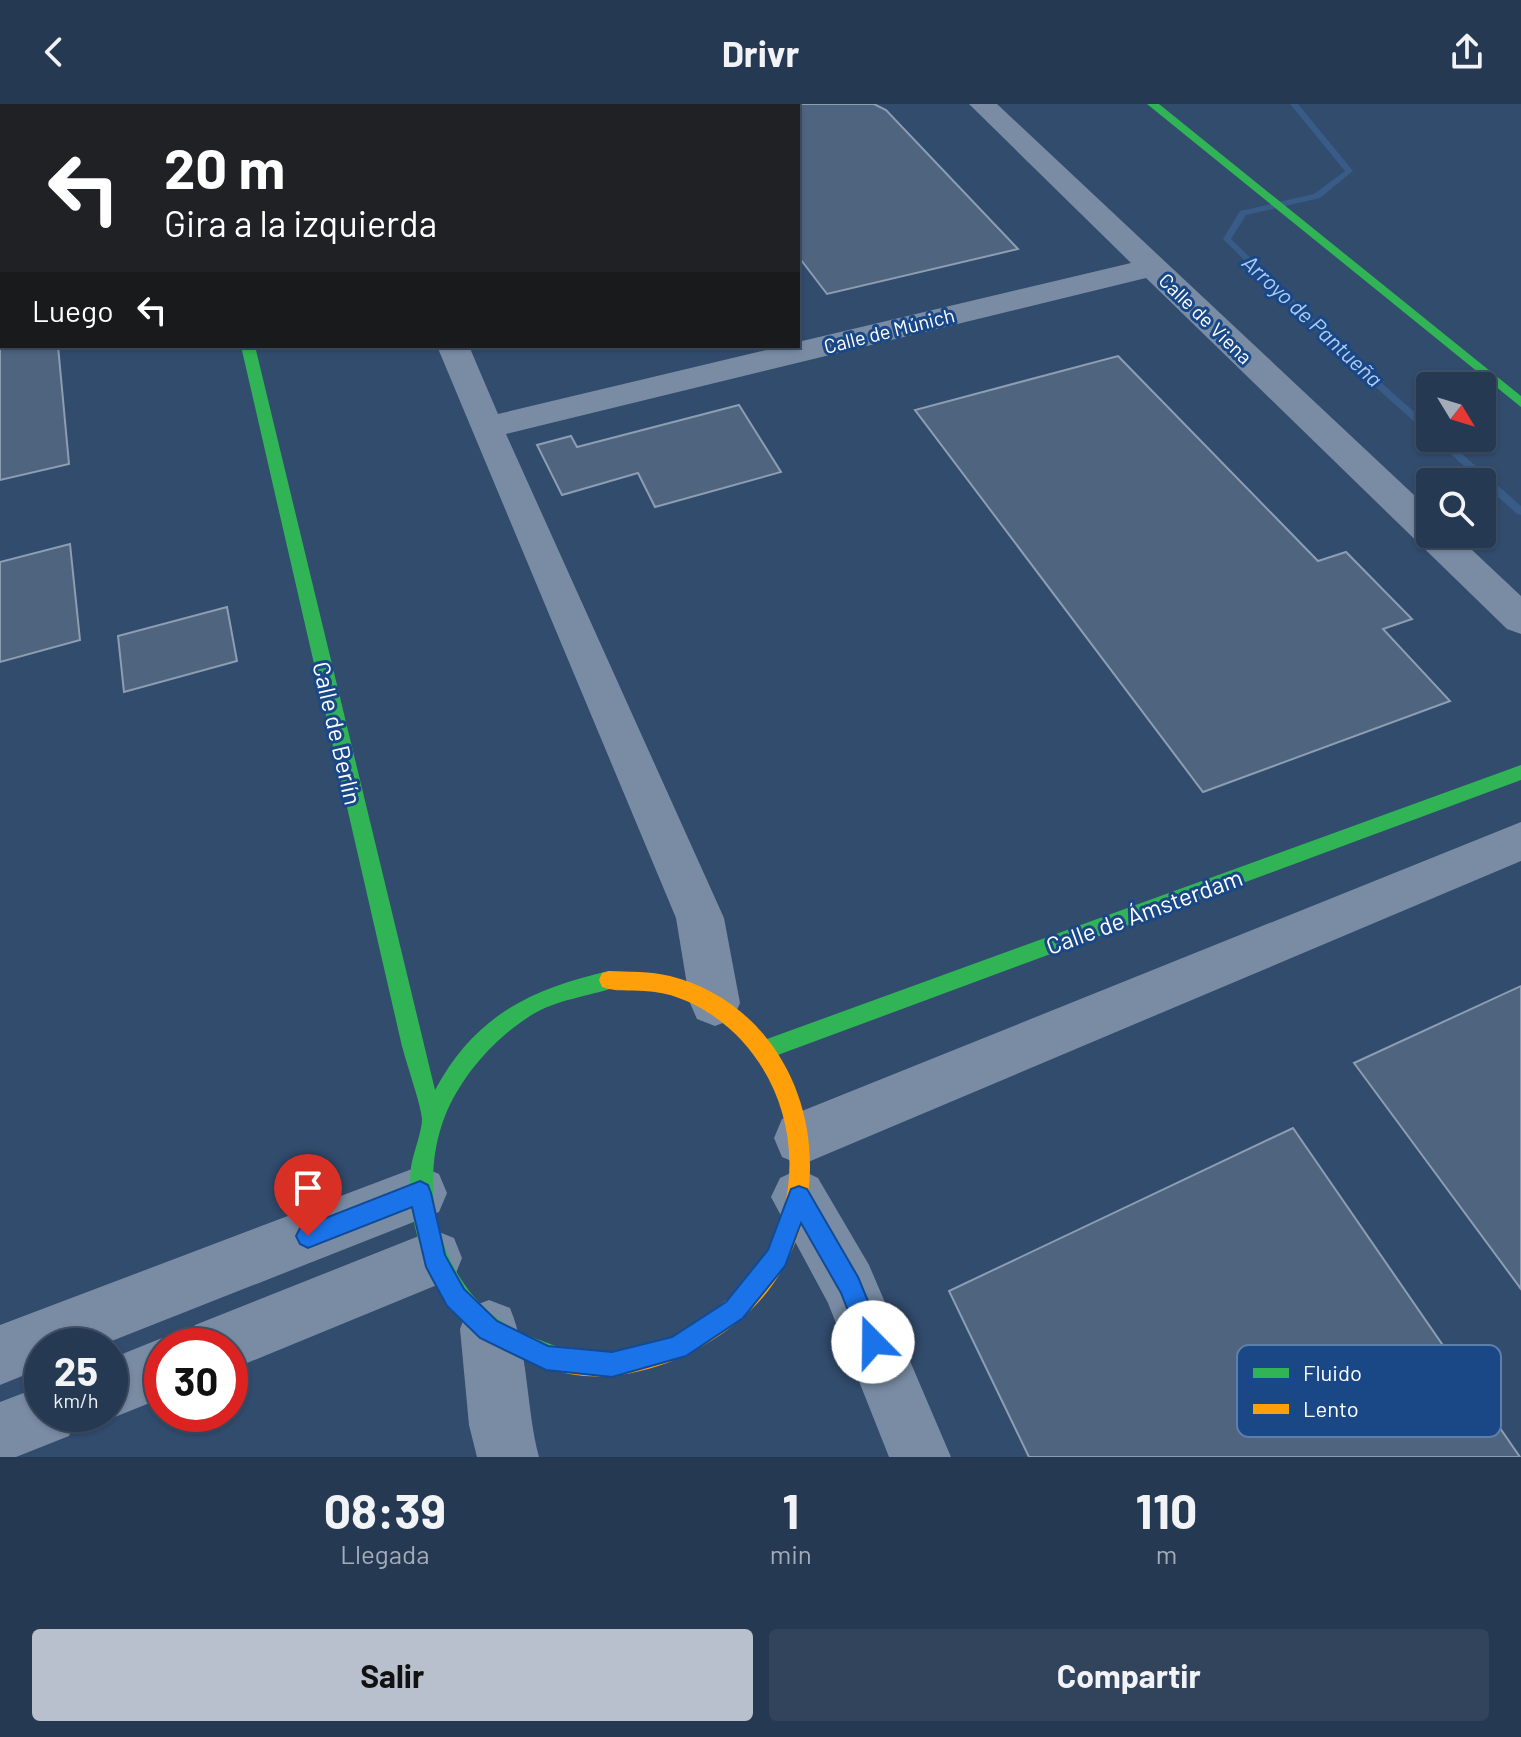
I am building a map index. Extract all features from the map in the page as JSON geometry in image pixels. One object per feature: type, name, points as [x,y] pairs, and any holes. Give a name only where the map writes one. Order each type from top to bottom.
[{"type":"street","name":"Calle de Viena","points":[[982,104],[1416,519]]},
{"type":"street","points":[[1152,104],[1521,403]]},
{"type":"street","name":"Calle de Múnich","points":[[486,428],[1152,267]]},
{"type":"street","name":"Calle de Berlín","points":[[248,348],[411,1042],[432,1118]]},
{"type":"street","points":[[454,348],[700,918],[715,1003]]},
{"type":"street","name":"Calle de Viena","points":[[1447,548],[1521,619]]},
{"type":"street","name":"Calle de Ámsterdam","points":[[767,1049],[1521,772]]},
{"type":"street","points":[[801,1138],[1521,841]]},
{"type":"street","points":[[609,980],[664,984],[715,1003],[744,1023],[767,1049],[791,1091],[801,1138],[799,1197],[777,1257],[735,1310],[677,1347],[612,1364],[546,1358],[489,1329],[456,1297],[434,1258],[420,1193],[423,1155],[432,1118],[461,1065],[503,1022],[554,993],[609,980]]},
{"type":"street","points":[[0,1355],[420,1193]]},
{"type":"street","points":[[799,1197],[849,1285],[920,1457]]},
{"type":"street","points":[[248,1333],[434,1258]]},
{"type":"street","points":[[489,1329],[500,1425],[508,1457]]},
{"type":"street","points":[[0,1433],[24,1423]]},
{"type":"building","points":[[800,104],[874,104],[886,110],[1018,249],[827,294],[800,259]]},
{"type":"building","points":[[0,348],[58,348],[69,464],[0,480]]},
{"type":"building","points":[[1118,356],[1318,561],[1346,552],[1412,619],[1383,629],[1450,701],[1203,792],[915,410]]},
{"type":"building","points":[[739,405],[781,472],[655,507],[638,473],[562,495],[537,445],[571,436],[577,447]]},
{"type":"building","points":[[70,544],[80,640],[0,662],[0,562]]},
{"type":"building","points":[[227,607],[237,661],[124,692],[118,636]]},
{"type":"building","points":[[1521,986],[1521,1289],[1354,1063]]},
{"type":"building","points":[[1293,1128],[1443,1345],[1237,1345],[1237,1437],[1501,1437],[1501,1429],[1520,1457],[1029,1457],[949,1291]]},
{"type":"waterway","name":"Arroyo de Pantueña","points":[[1294,104],[1349,171],[1317,196],[1243,213],[1227,239],[1355,364],[1416,418]]},
{"type":"waterway","name":"Arroyo de Pantueña","points":[[1454,452],[1521,512]]},
{"type":"traffic: fast","points":[[1152,104],[1521,403]]},
{"type":"traffic: fast","points":[[248,348],[411,1042],[432,1118]]},
{"type":"traffic: fast","points":[[767,1049],[1521,772]]},
{"type":"traffic: fast","points":[[555,1358],[519,1346],[488,1327],[463,1302],[443,1273],[430,1240],[423,1205],[422,1168],[435,1113],[454,1078],[478,1047],[507,1020],[533,1003],[609,980]]},
{"type":"traffic: slow","points":[[555,1358],[596,1364],[643,1359],[664,1352],[706,1330],[725,1317],[758,1285],[786,1238],[796,1206],[800,1174],[799,1141],[793,1109],[782,1079],[765,1051],[735,1020],[690,992],[655,982],[609,980]]},
{"type":"route","points":[[308,1236],[420,1193],[434,1258],[456,1297],[489,1329],[546,1358],[612,1364],[677,1347],[735,1310],[777,1257],[799,1197],[849,1285],[873,1342]]}]
